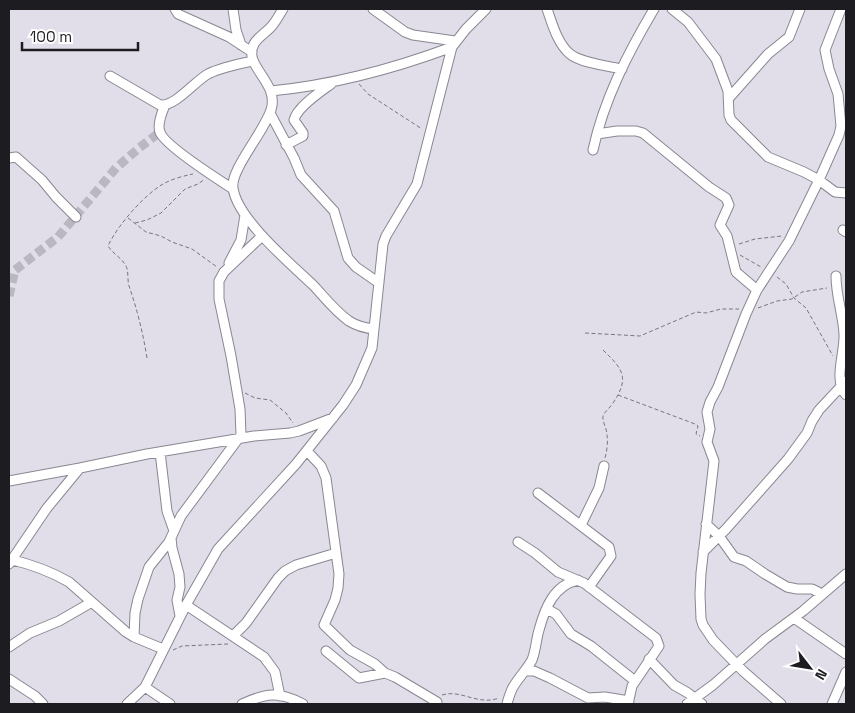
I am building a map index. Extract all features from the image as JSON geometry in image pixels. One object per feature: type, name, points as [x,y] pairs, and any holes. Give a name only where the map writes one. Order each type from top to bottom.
[{"type":"street","points":[[167,9],[172,12],[177,11],[241,45],[252,57],[271,91],[270,113],[261,132],[233,178],[233,189],[245,215],[262,236],[346,318],[358,326],[374,329]]},
{"type":"street","points":[[233,9],[236,30],[241,45]]},
{"type":"street","points":[[252,57],[255,43],[272,26],[283,9]]},
{"type":"street","points":[[373,9],[405,32],[453,44]]},
{"type":"street","points":[[271,91],[334,82],[412,62],[453,44],[486,9]]},
{"type":"street","points":[[547,9],[558,37],[569,53],[593,63],[622,69]]},
{"type":"street","points":[[594,150],[609,96],[635,41],[654,9]]},
{"type":"street","points":[[672,9],[688,22],[716,59],[729,98],[728,115],[730,120],[768,157],[804,172],[835,192],[846,193]]},
{"type":"street","points":[[729,98],[768,54],[789,37],[800,9]]},
{"type":"street","points":[[781,704],[736,664],[713,640],[703,625],[700,594],[714,461],[707,442],[710,429],[708,408],[720,384],[756,290],[781,255],[819,180],[838,137],[840,126],[837,90],[829,69],[825,50],[841,9]]},
{"type":"street","points":[[127,704],[145,687],[180,616],[218,549],[307,451],[333,418],[361,375],[372,348],[383,244],[417,184],[453,44]]},
{"type":"street","points":[[233,189],[162,137],[159,129],[165,106],[208,74],[252,57]]},
{"type":"street","points":[[110,76],[165,106]]},
{"type":"street","points":[[286,145],[303,136],[294,120],[296,115],[313,98],[334,82]]},
{"type":"street","points":[[270,113],[301,175],[334,211],[348,258],[356,267],[379,283]]},
{"type":"street","points":[[597,134],[618,131],[641,131],[708,187],[726,198],[729,205],[720,224],[726,233],[731,247],[736,272],[756,290]]},
{"type":"street","points":[[9,158],[16,157],[29,167],[76,217]]},
{"type":"street","points":[[134,638],[135,614],[149,567],[173,534],[181,516],[204,483],[241,435],[237,388],[219,299],[219,281],[241,240],[245,215]]},
{"type":"street","points":[[224,272],[262,236]]},
{"type":"street","points":[[703,552],[788,459],[806,434],[819,410],[844,388],[841,372],[844,335],[836,276]]},
{"type":"street","points":[[9,481],[160,452],[299,431],[333,418]]},
{"type":"street","points":[[307,451],[320,466],[326,478],[339,574],[338,588],[333,606],[324,625],[350,650],[375,664],[385,673],[437,702]]},
{"type":"street","points":[[160,452],[167,511],[173,534],[172,548],[179,574],[180,587],[177,600],[180,616]]},
{"type":"street","points":[[581,526],[599,488],[604,466]]},
{"type":"street","points":[[80,468],[48,508],[10,561],[34,566],[61,577],[134,638],[162,651]]},
{"type":"street","points":[[538,493],[552,506],[609,547],[610,556],[589,587]]},
{"type":"street","points":[[706,524],[719,536],[734,557],[747,562],[778,583],[794,589],[813,589],[822,594]]},
{"type":"street","points":[[518,542],[558,572],[578,580],[589,587],[656,638],[659,646],[632,686],[628,703],[605,697],[587,698],[550,678],[534,671],[526,670]]},
{"type":"street","points":[[230,640],[246,624],[285,571],[296,565],[336,554]]},
{"type":"street","points":[[649,659],[674,685],[695,702],[765,639],[794,618],[846,574]]},
{"type":"street","points":[[506,704],[535,651],[539,629],[547,609],[560,587],[568,582],[578,580]]},
{"type":"street","points":[[9,647],[30,633],[59,621],[92,602]]},
{"type":"street","points":[[186,605],[230,640],[252,648],[272,666],[278,678],[280,696]]},
{"type":"street","points":[[547,609],[556,614],[571,634],[591,646],[636,681]]},
{"type":"street","points":[[794,618],[846,654]]},
{"type":"street","points":[[326,651],[359,678],[385,673]]},
{"type":"street","points":[[832,704],[846,672]]},
{"type":"street","points":[[9,679],[35,696],[43,704]]},
{"type":"street","points":[[145,687],[170,704]]},
{"type":"street","points":[[825,704],[838,690]]},
{"type":"street","points":[[242,704],[268,694],[303,704]]},
{"type":"path","points":[[353,78],[368,94],[430,135]]},
{"type":"path","points":[[147,358],[133,294],[129,286],[128,269],[108,246],[128,218],[151,193],[163,184],[184,176],[209,173]]},
{"type":"path","points":[[135,223],[147,220],[161,213],[185,189],[198,184],[209,173]]},
{"type":"path","points":[[128,218],[146,232],[192,249],[224,272]]},
{"type":"path","points":[[792,234],[755,239],[731,247],[783,281],[794,298],[806,308],[841,372]]},
{"type":"path","points":[[585,333],[640,336],[670,325],[696,312],[706,313],[728,308],[748,310],[794,298],[802,292],[836,286]]},
{"type":"path","points":[[602,350],[623,374],[623,381],[618,394],[613,404],[604,414],[603,420],[607,434],[604,466]]},
{"type":"path","points":[[237,388],[255,398],[267,399],[274,403],[286,413],[299,431]]},
{"type":"path","points":[[618,394],[696,424],[698,426],[698,436],[708,438]]},
{"type":"path","points":[[162,651],[182,646],[230,640]]},
{"type":"path","points":[[437,702],[442,695],[446,694],[489,701],[511,692]]},
{"type":"tunnel","points":[[9,296],[15,270],[58,237],[116,168],[160,132]]}]
